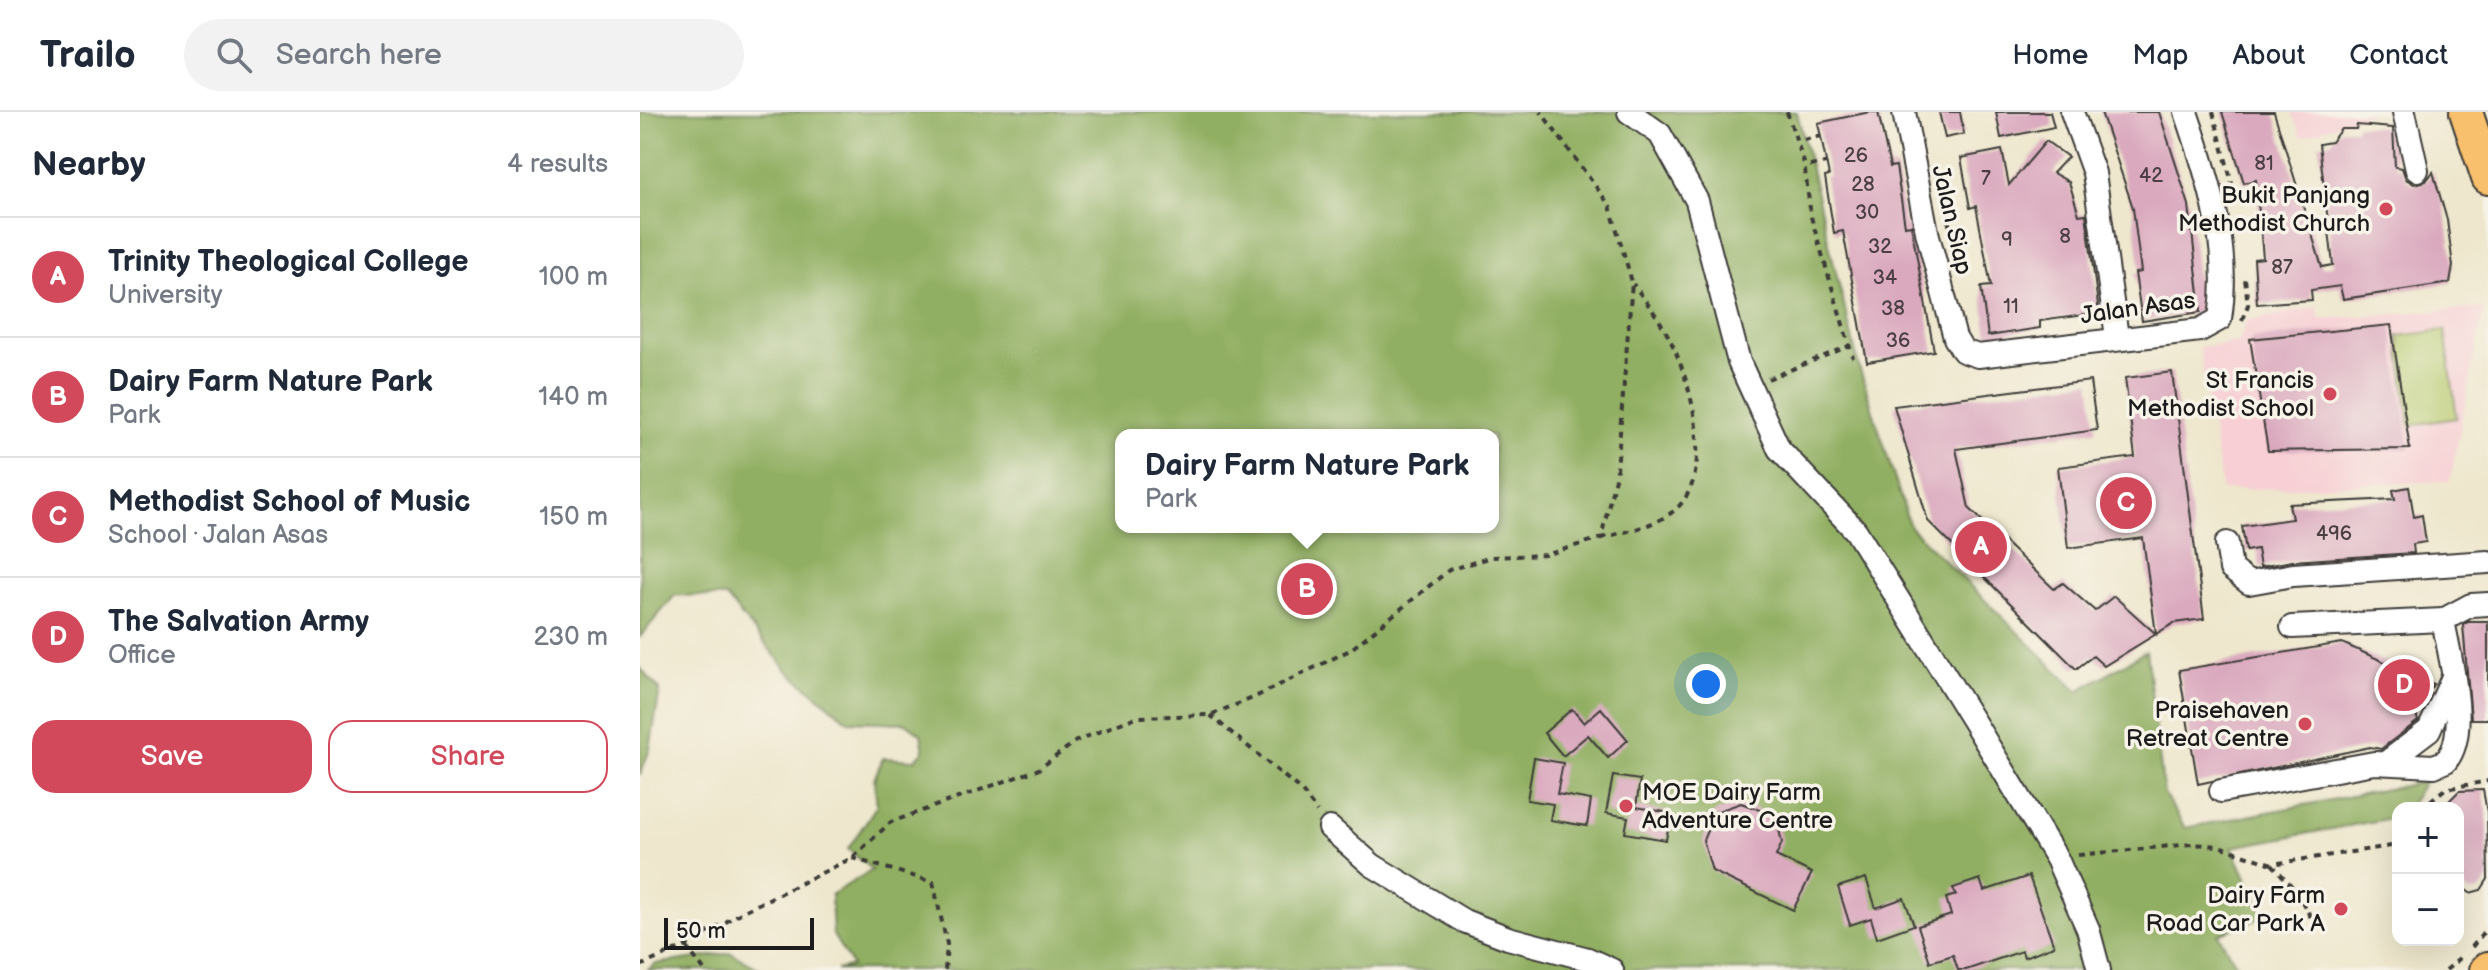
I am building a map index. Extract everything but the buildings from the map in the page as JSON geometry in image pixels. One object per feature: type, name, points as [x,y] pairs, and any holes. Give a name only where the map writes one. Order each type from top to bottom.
[{"type":"highway","points":[[2466,112],[2488,178]]},
{"type":"street","points":[[1629,112],[1660,134],[1697,201],[1739,362],[1779,449],[1856,531],[2057,859],[2088,929],[2099,970]]},
{"type":"street","name":"Jalan Siap","points":[[1904,112],[1921,205],[1955,338]]},
{"type":"street","points":[[2072,112],[2094,173],[2117,337]]},
{"type":"street","name":"Jalan Asas","points":[[1955,338],[1963,351],[1978,356],[2117,337],[2200,330],[2220,319],[2225,287],[2213,195],[2186,112]]},
{"type":"street","points":[[2404,112],[2417,170]]},
{"type":"street","points":[[2227,543],[2231,569],[2249,583],[2293,575],[2488,562]]},
{"type":"street","points":[[2292,627],[2443,620],[2471,605],[2488,604]]},
{"type":"street","points":[[2221,791],[2388,761],[2434,766],[2450,757],[2457,719],[2443,620]]},
{"type":"street","points":[[2388,761],[2429,730],[2453,676]]},
{"type":"street","points":[[1330,828],[1372,865],[1464,921],[1508,938],[1551,946],[1612,970]]},
{"type":"path","points":[[640,966],[686,946],[744,911],[852,858],[891,822],[1039,769],[1076,741],[1136,717],[1210,715],[1253,698],[1350,650],[1449,570],[1491,557],[1545,555],[1671,513],[1687,498],[1696,478],[1697,438],[1687,386],[1666,331],[1632,282],[1610,206],[1541,112]]},
{"type":"path","points":[[1787,112],[1804,163],[1811,217],[1853,358]]},
{"type":"path","points":[[2213,112],[2234,193]]},
{"type":"path","points":[[1804,140],[1820,136]]},
{"type":"path","points":[[1810,166],[1826,163]]},
{"type":"path","points":[[1945,208],[1964,281]]},
{"type":"path","points":[[2240,323],[2248,305],[2245,274]]},
{"type":"path","points":[[1601,538],[1617,470],[1632,282]]},
{"type":"path","points":[[1779,374],[1850,345]]},
{"type":"path","points":[[1210,715],[1302,791],[1330,828]]},
{"type":"path","points":[[2429,802],[2445,789],[2488,781]]},
{"type":"path","points":[[2057,859],[2192,844],[2219,846],[2272,864],[2392,846]]},
{"type":"path","points":[[852,858],[933,882],[947,944],[945,970]]},
{"type":"path","points":[[2272,864],[2296,891],[2319,932]]},
{"type":"path","points":[[686,946],[704,970]]},
{"type":"shaded area","points":[[2291,112],[2372,112],[2302,137]]},
{"type":"shaded area","points":[[2318,307],[2319,319],[2484,308],[2450,481],[2222,490],[2199,347],[2239,342],[2246,321]]},
{"type":"green space","points":[[640,112],[1797,112],[1859,367],[1910,527],[2078,691],[2146,651],[2164,794],[2185,828],[2424,782],[2412,802],[2392,802],[2392,818],[2232,847],[2264,917],[2218,934],[2239,970],[836,970],[852,966],[833,935],[831,895],[872,870],[848,849],[877,805],[874,779],[883,758],[915,760],[924,751],[921,734],[906,723],[848,721],[788,671],[726,597],[675,595],[640,637]]},
{"type":"green space","points":[[2445,330],[2457,418],[2410,425],[2398,336]]},
{"type":"green space","points":[[640,668],[660,690],[650,749],[640,775]]},
{"type":"green space","points":[[731,953],[761,970],[648,970],[655,964]]},
{"type":"place","name":"Bukit Panjang Methodist Church","points":[[2386,209]]},
{"type":"place","name":"St Francis Methodist School","points":[[2330,394]]},
{"type":"place","name":"Methodist School of Music","points":[[2126,503]]},
{"type":"place","name":"Trinity Theological College","points":[[1981,547]]},
{"type":"place","name":"Dairy Farm Nature Park","points":[[1307,589]]},
{"type":"place","name":"The Salvation Army","points":[[2404,685]]},
{"type":"place","name":"Praisehaven Retreat Centre","points":[[2305,724]]},
{"type":"place","name":"MOE Dairy Farm Adventure Centre","points":[[1626,806]]},
{"type":"place","name":"Dairy Farm Road Car Park A","points":[[2341,909]]}]
